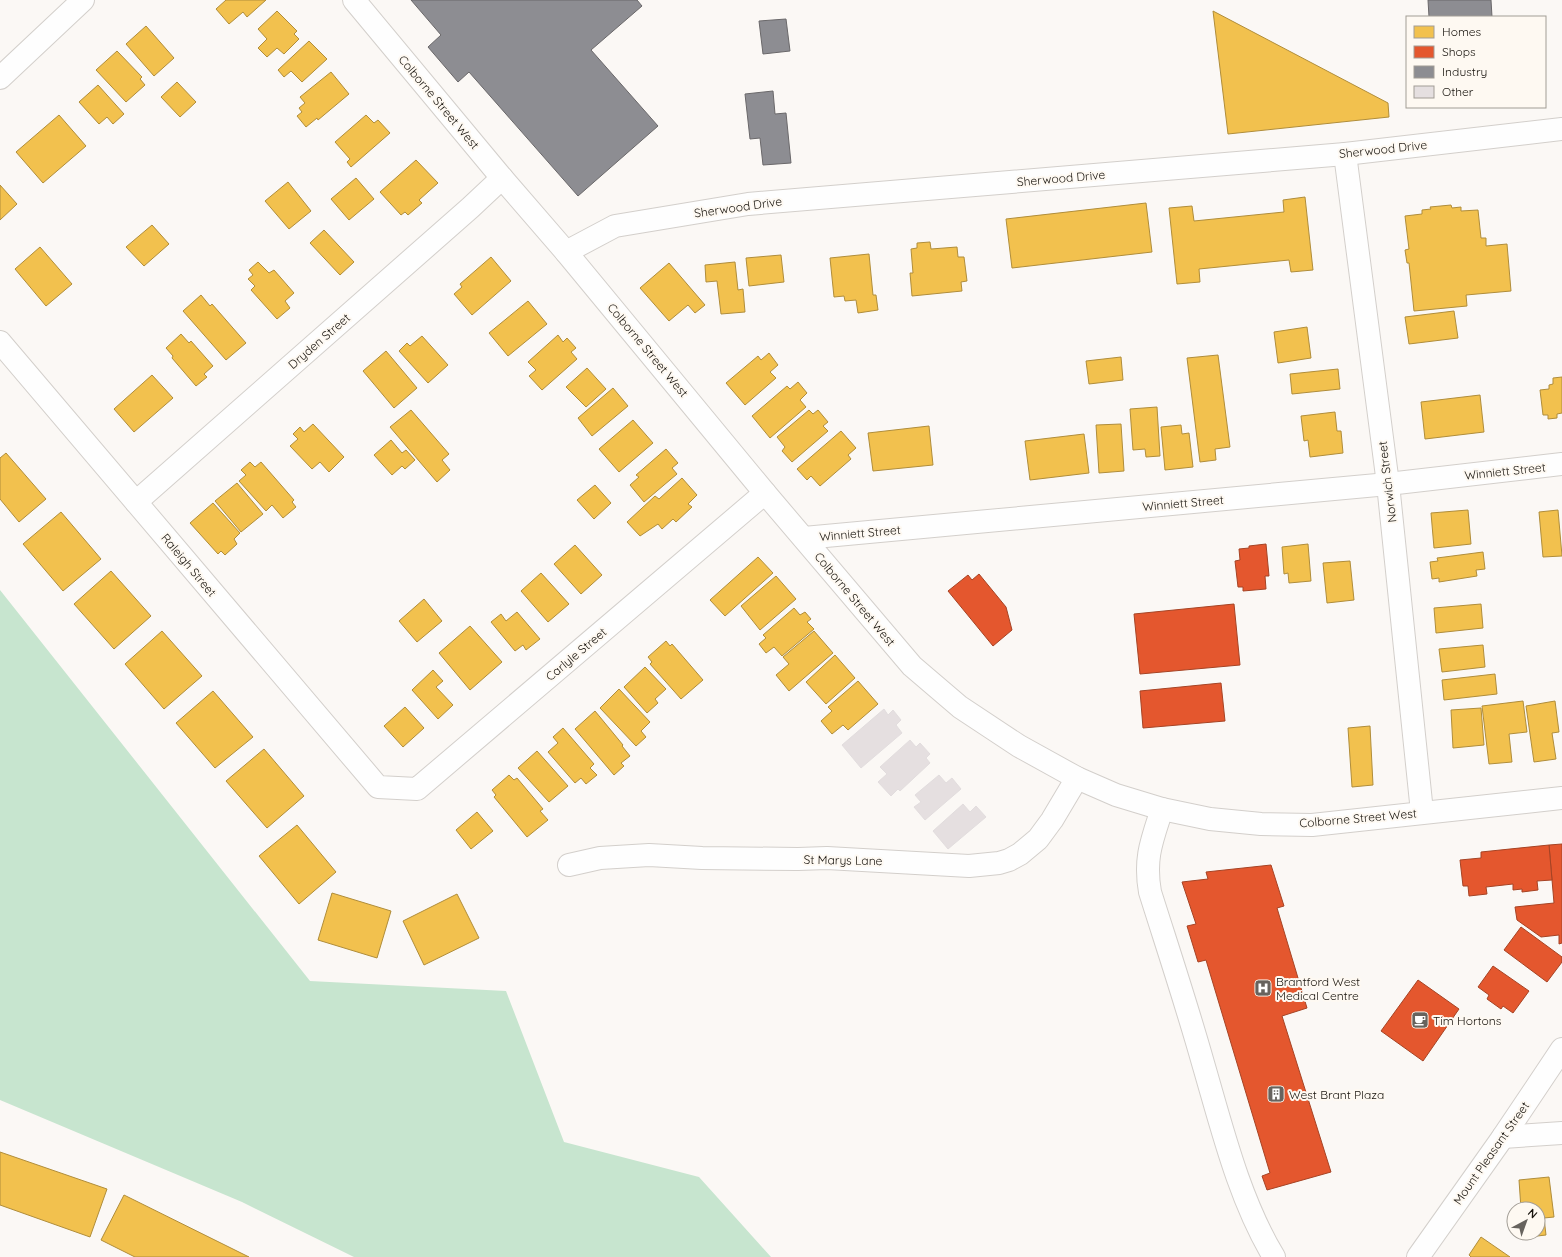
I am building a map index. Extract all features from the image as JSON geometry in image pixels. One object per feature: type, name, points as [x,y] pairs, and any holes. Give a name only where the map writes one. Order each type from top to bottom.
[{"type":"street","points":[[0,78],[82,0]]},
{"type":"street","name":"Colborne Street West","points":[[354,0],[502,178],[566,252],[765,493],[912,666],[960,707],[1019,746],[1077,778],[1116,795],[1162,809],[1210,819],[1261,824],[1312,825],[1562,798]]},
{"type":"street","name":"Sherwood Drive","points":[[566,252],[615,226],[748,204],[1344,154],[1562,129]]},
{"type":"street","name":"Norwich Street","points":[[1344,154],[1388,484],[1422,812]]},
{"type":"street","name":"Dryden Street","points":[[136,502],[464,214],[502,178]]},
{"type":"street","name":"Raleigh Street","points":[[0,342],[378,787]]},
{"type":"street","name":"Winniett Street","points":[[804,538],[1388,484],[1562,464]]},
{"type":"street","name":"Carlyle Street","points":[[378,787],[417,789],[765,493]]},
{"type":"street","name":"St Marys Lane","points":[[569,865],[600,858],[649,854],[702,858],[827,858],[968,866],[1000,863],[1020,854],[1038,839],[1052,820],[1077,778]]},
{"type":"street","points":[[1162,809],[1149,851],[1147,875],[1150,892],[1194,1029],[1226,1142],[1263,1239],[1274,1257]]},
{"type":"street","name":"Mount Pleasant Street","points":[[1418,1257],[1503,1137],[1562,1048]]},
{"type":"street","points":[[1503,1137],[1562,1133]]},
{"type":"green space","points":[[0,590],[310,981],[506,991],[564,1142],[699,1177],[771,1257],[354,1257],[242,1202],[0,1100]]},
{"type":"building: Homes","points":[[226,0],[266,0],[247,17],[243,12],[229,24],[216,9]]},
{"type":"building: Homes","points":[[277,11],[297,31],[294,34],[299,39],[284,54],[277,48],[267,57],[258,48],[267,39],[258,29]]},
{"type":"building: Homes","points":[[1213,11],[1388,103],[1389,117],[1228,134]]},
{"type":"building: Homes","points":[[146,26],[174,58],[154,76],[126,44]]},
{"type":"building: Homes","points":[[309,41],[327,59],[302,82],[291,71],[284,77],[278,70]]},
{"type":"building: Homes","points":[[117,51],[142,77],[140,79],[145,85],[126,102],[96,70]]},
{"type":"building: Homes","points":[[331,72],[349,94],[318,120],[317,118],[306,127],[297,116],[302,112],[299,108],[305,103],[300,97]]},
{"type":"building: Homes","points":[[177,82],[196,102],[180,117],[161,97]]},
{"type":"building: Homes","points":[[98,85],[124,114],[113,124],[107,117],[99,124],[79,102]]},
{"type":"building: Homes","points":[[59,115],[86,146],[43,183],[16,152]]},
{"type":"building: Homes","points":[[366,115],[374,123],[378,120],[390,133],[351,167],[347,162],[350,159],[335,142]]},
{"type":"building: Homes","points":[[416,160],[438,183],[419,200],[422,203],[408,215],[405,212],[401,215],[380,192]]},
{"type":"building: Homes","points":[[356,178],[374,199],[349,220],[331,199]]},
{"type":"building: Homes","points":[[288,182],[311,211],[289,229],[265,201]]},
{"type":"building: Homes","points":[[0,185],[17,204],[0,220]]},
{"type":"building: Homes","points":[[1305,197],[1313,270],[1291,272],[1289,260],[1199,269],[1200,282],[1177,284],[1169,208],[1192,206],[1194,221],[1284,212],[1283,200]]},
{"type":"building: Homes","points":[[1146,203],[1152,252],[1012,268],[1006,219]]},
{"type":"building: Homes","points":[[1451,205],[1452,208],[1461,207],[1461,211],[1478,210],[1481,238],[1486,238],[1486,246],[1507,244],[1511,291],[1466,295],[1467,306],[1414,311],[1409,263],[1407,263],[1405,250],[1409,249],[1405,216],[1422,214],[1422,210],[1431,209],[1430,207]]},
{"type":"building: Homes","points":[[152,225],[169,244],[144,266],[126,247]]},
{"type":"building: Homes","points":[[324,230],[354,262],[340,275],[310,243]]},
{"type":"building: Homes","points":[[930,242],[931,249],[957,247],[958,257],[964,257],[967,281],[961,282],[962,291],[912,296],[910,273],[913,273],[911,249],[917,248],[917,243]]},
{"type":"building: Homes","points":[[40,247],[72,284],[46,306],[15,269]]},
{"type":"building: Homes","points":[[869,254],[873,295],[876,295],[878,310],[858,313],[856,300],[845,301],[844,296],[834,297],[830,258]]},
{"type":"building: Homes","points":[[781,255],[784,282],[749,286],[746,258]]},
{"type":"building: Homes","points":[[491,257],[511,281],[472,315],[454,294],[462,287],[460,284]]},
{"type":"building: Homes","points":[[258,262],[269,273],[274,270],[294,293],[285,301],[290,308],[277,319],[251,290],[255,286],[248,279],[253,275],[249,270]]},
{"type":"building: Homes","points":[[735,262],[738,290],[743,289],[745,312],[721,314],[717,281],[706,282],[705,265]]},
{"type":"building: Homes","points":[[669,263],[705,305],[695,313],[688,305],[669,321],[640,288]]},
{"type":"building: Homes","points":[[201,295],[210,306],[212,304],[246,343],[226,360],[183,311]]},
{"type":"building: Homes","points":[[528,301],[547,324],[508,356],[489,333]]},
{"type":"building: Homes","points":[[1454,311],[1458,338],[1409,344],[1405,317]]},
{"type":"building: Homes","points":[[1307,327],[1311,358],[1278,363],[1274,332]]},
{"type":"building: Homes","points":[[181,334],[189,343],[191,341],[213,366],[204,374],[207,377],[196,386],[172,358],[173,356],[166,348]]},
{"type":"building: Homes","points":[[558,335],[563,342],[567,338],[576,348],[571,352],[577,359],[542,390],[529,376],[536,370],[528,362]]},
{"type":"building: Homes","points":[[422,336],[448,365],[428,383],[399,351],[407,343],[410,346]]},
{"type":"building: Homes","points":[[386,351],[417,388],[394,408],[363,371]]},
{"type":"building: Homes","points":[[769,353],[778,365],[770,372],[776,378],[745,405],[726,383],[758,356],[761,360]]},
{"type":"building: Homes","points":[[1218,355],[1230,447],[1215,449],[1216,460],[1200,462],[1187,358]]},
{"type":"building: Homes","points":[[1121,357],[1123,380],[1089,384],[1086,361]]},
{"type":"building: Homes","points":[[587,368],[606,389],[586,407],[566,387]]},
{"type":"building: Homes","points":[[1338,369],[1340,389],[1292,394],[1290,374]]},
{"type":"building: Homes","points":[[152,375],[173,398],[134,432],[114,409]]},
{"type":"building: Homes","points":[[1562,377],[1562,413],[1557,414],[1557,418],[1548,419],[1548,415],[1543,415],[1540,390],[1549,389],[1549,385],[1553,384],[1553,378]]},
{"type":"building: Homes","points":[[798,382],[807,393],[800,400],[806,407],[770,438],[752,416],[787,386],[790,389]]},
{"type":"building: Homes","points":[[613,388],[628,406],[592,436],[578,418]]},
{"type":"building: Homes","points":[[1480,395],[1484,432],[1425,439],[1421,402]]},
{"type":"building: Homes","points":[[1157,407],[1160,456],[1146,457],[1145,449],[1133,450],[1130,409]]},
{"type":"building: Homes","points":[[411,410],[449,454],[442,460],[450,470],[437,482],[390,427]]},
{"type":"building: Homes","points":[[809,410],[813,414],[818,410],[828,422],[823,426],[828,431],[792,462],[782,451],[785,447],[777,437]]},
{"type":"building: Homes","points":[[1335,412],[1337,431],[1341,431],[1343,453],[1310,457],[1308,440],[1304,441],[1301,416]]},
{"type":"building: Homes","points":[[633,420],[653,443],[619,472],[599,449]]},
{"type":"building: Homes","points":[[313,424],[344,457],[329,472],[320,462],[312,469],[290,446],[298,439],[293,434],[300,427],[304,432]]},
{"type":"building: Homes","points":[[1121,424],[1124,471],[1099,473],[1096,425]]},
{"type":"building: Homes","points":[[1181,425],[1182,434],[1189,433],[1193,467],[1165,470],[1161,427]]},
{"type":"building: Homes","points":[[929,426],[933,465],[873,471],[868,433]]},
{"type":"building: Homes","points":[[841,431],[856,448],[848,455],[851,459],[820,486],[811,476],[807,480],[797,469]]},
{"type":"building: Homes","points":[[1084,434],[1089,473],[1030,480],[1025,441]]},
{"type":"building: Homes","points":[[391,440],[402,453],[406,450],[415,460],[405,469],[402,466],[392,475],[374,455]]},
{"type":"building: Homes","points":[[666,449],[678,463],[672,468],[677,474],[644,502],[630,485],[639,477],[636,475]]},
{"type":"building: Homes","points":[[6,453],[46,499],[19,522],[0,499],[0,458]]},
{"type":"building: Homes","points":[[250,462],[255,467],[261,462],[294,500],[292,502],[296,507],[283,518],[272,505],[266,511],[239,481],[246,475],[241,470]]},
{"type":"building: Homes","points":[[682,478],[697,495],[688,504],[692,507],[676,522],[673,519],[662,529],[658,524],[640,536],[627,522],[655,496],[659,499]]},
{"type":"building: Homes","points":[[237,483],[263,514],[241,532],[215,501]]},
{"type":"building: Homes","points":[[595,485],[611,503],[594,519],[577,500]]},
{"type":"building: Homes","points":[[213,503],[240,533],[234,539],[237,544],[225,555],[221,551],[218,554],[190,523]]},
{"type":"building: Homes","points":[[1468,510],[1471,544],[1434,548],[1431,513]]},
{"type":"building: Homes","points":[[1558,510],[1562,556],[1543,557],[1539,512]]},
{"type":"building: Homes","points":[[61,512],[101,559],[63,591],[23,544]]},
{"type":"building: Homes","points":[[1308,544],[1311,581],[1289,583],[1288,573],[1284,574],[1282,547]]},
{"type":"building: Homes","points":[[575,545],[602,575],[581,594],[554,564]]},
{"type":"building: Homes","points":[[1483,552],[1485,569],[1476,570],[1477,576],[1439,582],[1439,578],[1432,579],[1430,562],[1438,561],[1437,558]]},
{"type":"building: Homes","points":[[758,557],[773,573],[725,616],[710,600]]},
{"type":"building: Homes","points":[[1350,561],[1354,600],[1327,603],[1323,563]]},
{"type":"building: Homes","points":[[111,571],[151,616],[114,649],[74,604]]},
{"type":"building: Homes","points":[[541,573],[569,604],[548,622],[521,591]]},
{"type":"building: Homes","points":[[776,576],[796,599],[760,630],[741,606]]},
{"type":"building: Homes","points":[[424,599],[442,621],[417,642],[399,621]]},
{"type":"building: Homes","points":[[1481,604],[1483,628],[1436,633],[1434,608]]},
{"type":"building: Homes","points":[[794,608],[800,615],[805,612],[811,619],[807,622],[814,629],[782,656],[774,647],[766,653],[759,644],[766,638],[763,635]]},
{"type":"building: Homes","points":[[517,612],[540,639],[526,650],[523,645],[515,651],[491,622],[501,614],[506,621]]},
{"type":"building: Homes","points":[[470,626],[502,662],[470,690],[439,653]]},
{"type":"building: Homes","points":[[162,631],[202,676],[164,709],[125,664]]},
{"type":"building: Homes","points":[[814,631],[833,653],[789,691],[776,675],[789,664],[783,657]]},
{"type":"building: Homes","points":[[666,641],[670,646],[672,644],[703,680],[681,699],[650,664],[652,662],[648,657]]},
{"type":"building: Homes","points":[[1483,645],[1485,667],[1442,672],[1439,649]]},
{"type":"building: Homes","points":[[835,655],[855,678],[826,704],[806,682]]},
{"type":"building: Homes","points":[[645,667],[666,689],[655,699],[658,703],[647,713],[624,687]]},
{"type":"building: Homes","points":[[433,670],[443,681],[436,687],[453,705],[438,719],[412,690]]},
{"type":"building: Homes","points":[[1495,674],[1497,694],[1444,700],[1442,680]]},
{"type":"building: Homes","points":[[858,681],[878,704],[848,730],[843,725],[832,734],[821,721],[832,711],[828,707]]},
{"type":"building: Homes","points":[[619,689],[650,722],[641,731],[646,737],[636,746],[600,708]]},
{"type":"building: Homes","points":[[213,691],[253,737],[215,768],[176,723]]},
{"type":"building: Homes","points":[[1523,701],[1527,732],[1509,734],[1512,762],[1489,764],[1482,706]]},
{"type":"building: Homes","points":[[1555,701],[1559,732],[1552,733],[1556,759],[1534,762],[1526,706]]},
{"type":"building: Homes","points":[[405,707],[424,728],[403,747],[384,726]]},
{"type":"building: Homes","points":[[1481,708],[1484,745],[1453,748],[1451,710]]},
{"type":"building: Homes","points":[[595,711],[623,745],[622,746],[630,756],[621,763],[624,766],[614,775],[575,729]]},
{"type":"building: Homes","points":[[1370,726],[1373,785],[1352,787],[1348,728]]},
{"type":"building: Homes","points":[[563,728],[594,764],[590,768],[597,775],[586,784],[581,778],[575,783],[548,752],[558,743],[553,737]]},
{"type":"building: Homes","points":[[264,749],[304,796],[267,828],[226,781]]},
{"type":"building: Homes","points":[[537,751],[568,786],[549,802],[518,768]]},
{"type":"building: Homes","points":[[509,775],[514,780],[517,778],[543,809],[540,811],[548,820],[527,837],[494,797],[496,795],[492,790]]},
{"type":"building: Homes","points":[[477,812],[493,831],[471,849],[456,830]]},
{"type":"building: Homes","points":[[297,825],[336,872],[299,904],[259,856]]},
{"type":"building: Homes","points":[[332,893],[391,911],[377,958],[318,940]]},
{"type":"building: Homes","points":[[457,894],[479,938],[424,965],[403,921]]},
{"type":"building: Homes","points":[[0,1152],[107,1189],[90,1237],[0,1205]]},
{"type":"building: Homes","points":[[1549,1177],[1554,1217],[1546,1218],[1546,1201],[1520,1201],[1519,1180]]},
{"type":"building: Homes","points":[[124,1195],[249,1257],[135,1257],[101,1240]]},
{"type":"building: Homes","points":[[1481,1237],[1510,1257],[1471,1257],[1469,1255]]},
{"type":"building: Shops","points":[[1266,544],[1269,576],[1265,576],[1266,589],[1243,591],[1243,587],[1238,587],[1235,561],[1240,560],[1239,549]]},
{"type":"building: Shops","points":[[979,574],[1006,607],[1012,630],[993,646],[948,591],[968,575],[972,580]]},
{"type":"building: Shops","points":[[1234,604],[1240,665],[1140,674],[1134,614]]},
{"type":"building: Shops","points":[[1221,683],[1225,721],[1143,728],[1140,691]]},
{"type":"building: Shops","points":[[1562,844],[1562,943],[1559,944],[1559,935],[1541,937],[1517,920],[1515,907],[1554,903],[1549,845]]},
{"type":"building: Shops","points":[[1549,845],[1552,880],[1537,881],[1538,890],[1522,892],[1522,889],[1513,890],[1513,884],[1486,887],[1487,894],[1469,896],[1468,886],[1463,886],[1460,860],[1481,858],[1481,852]]},
{"type":"building: Shops","name":"West Brant Plaza","points":[[1271,865],[1284,906],[1277,908],[1307,1008],[1282,1016],[1331,1172],[1267,1190],[1262,1176],[1270,1173],[1206,960],[1198,962],[1187,926],[1196,924],[1182,882],[1208,879],[1206,872]]},
{"type":"building: Shops","points":[[1521,927],[1562,957],[1562,962],[1547,982],[1504,950]]},
{"type":"building: Shops","points":[[1493,966],[1529,991],[1513,1013],[1503,1006],[1501,1009],[1487,999],[1489,995],[1478,987]]},
{"type":"building: Shops","name":"Tim Hortons","points":[[1418,980],[1459,1009],[1423,1061],[1381,1031]]},
{"type":"building: Industry","points":[[411,0],[637,0],[642,6],[591,50],[658,126],[578,196],[469,72],[458,82],[428,47],[441,35]]},
{"type":"building: Industry","points":[[1428,0],[1491,0],[1492,16],[1429,16]]},
{"type":"building: Industry","points":[[786,19],[790,51],[763,54],[759,21]]},
{"type":"building: Industry","points":[[773,91],[775,114],[786,113],[791,163],[763,165],[760,138],[750,139],[745,94]]},
{"type":"building: Other","points":[[884,709],[888,715],[893,710],[901,720],[896,725],[902,733],[861,768],[842,745]]},
{"type":"building: Other","points":[[910,740],[916,747],[920,743],[930,754],[926,758],[930,763],[900,791],[898,789],[891,796],[878,782],[887,774],[880,767]]},
{"type":"building: Other","points":[[939,775],[946,783],[952,778],[961,789],[925,820],[914,807],[921,802],[915,795]]},
{"type":"building: Other","points":[[963,804],[970,812],[976,806],[986,817],[948,849],[933,831]]},
{"type":"place","name":"Brantford West Medical Centre","points":[[1263,988]]},
{"type":"place","name":"Tim Hortons","points":[[1420,1020]]},
{"type":"place","name":"West Brant Plaza","points":[[1276,1094]]}]
